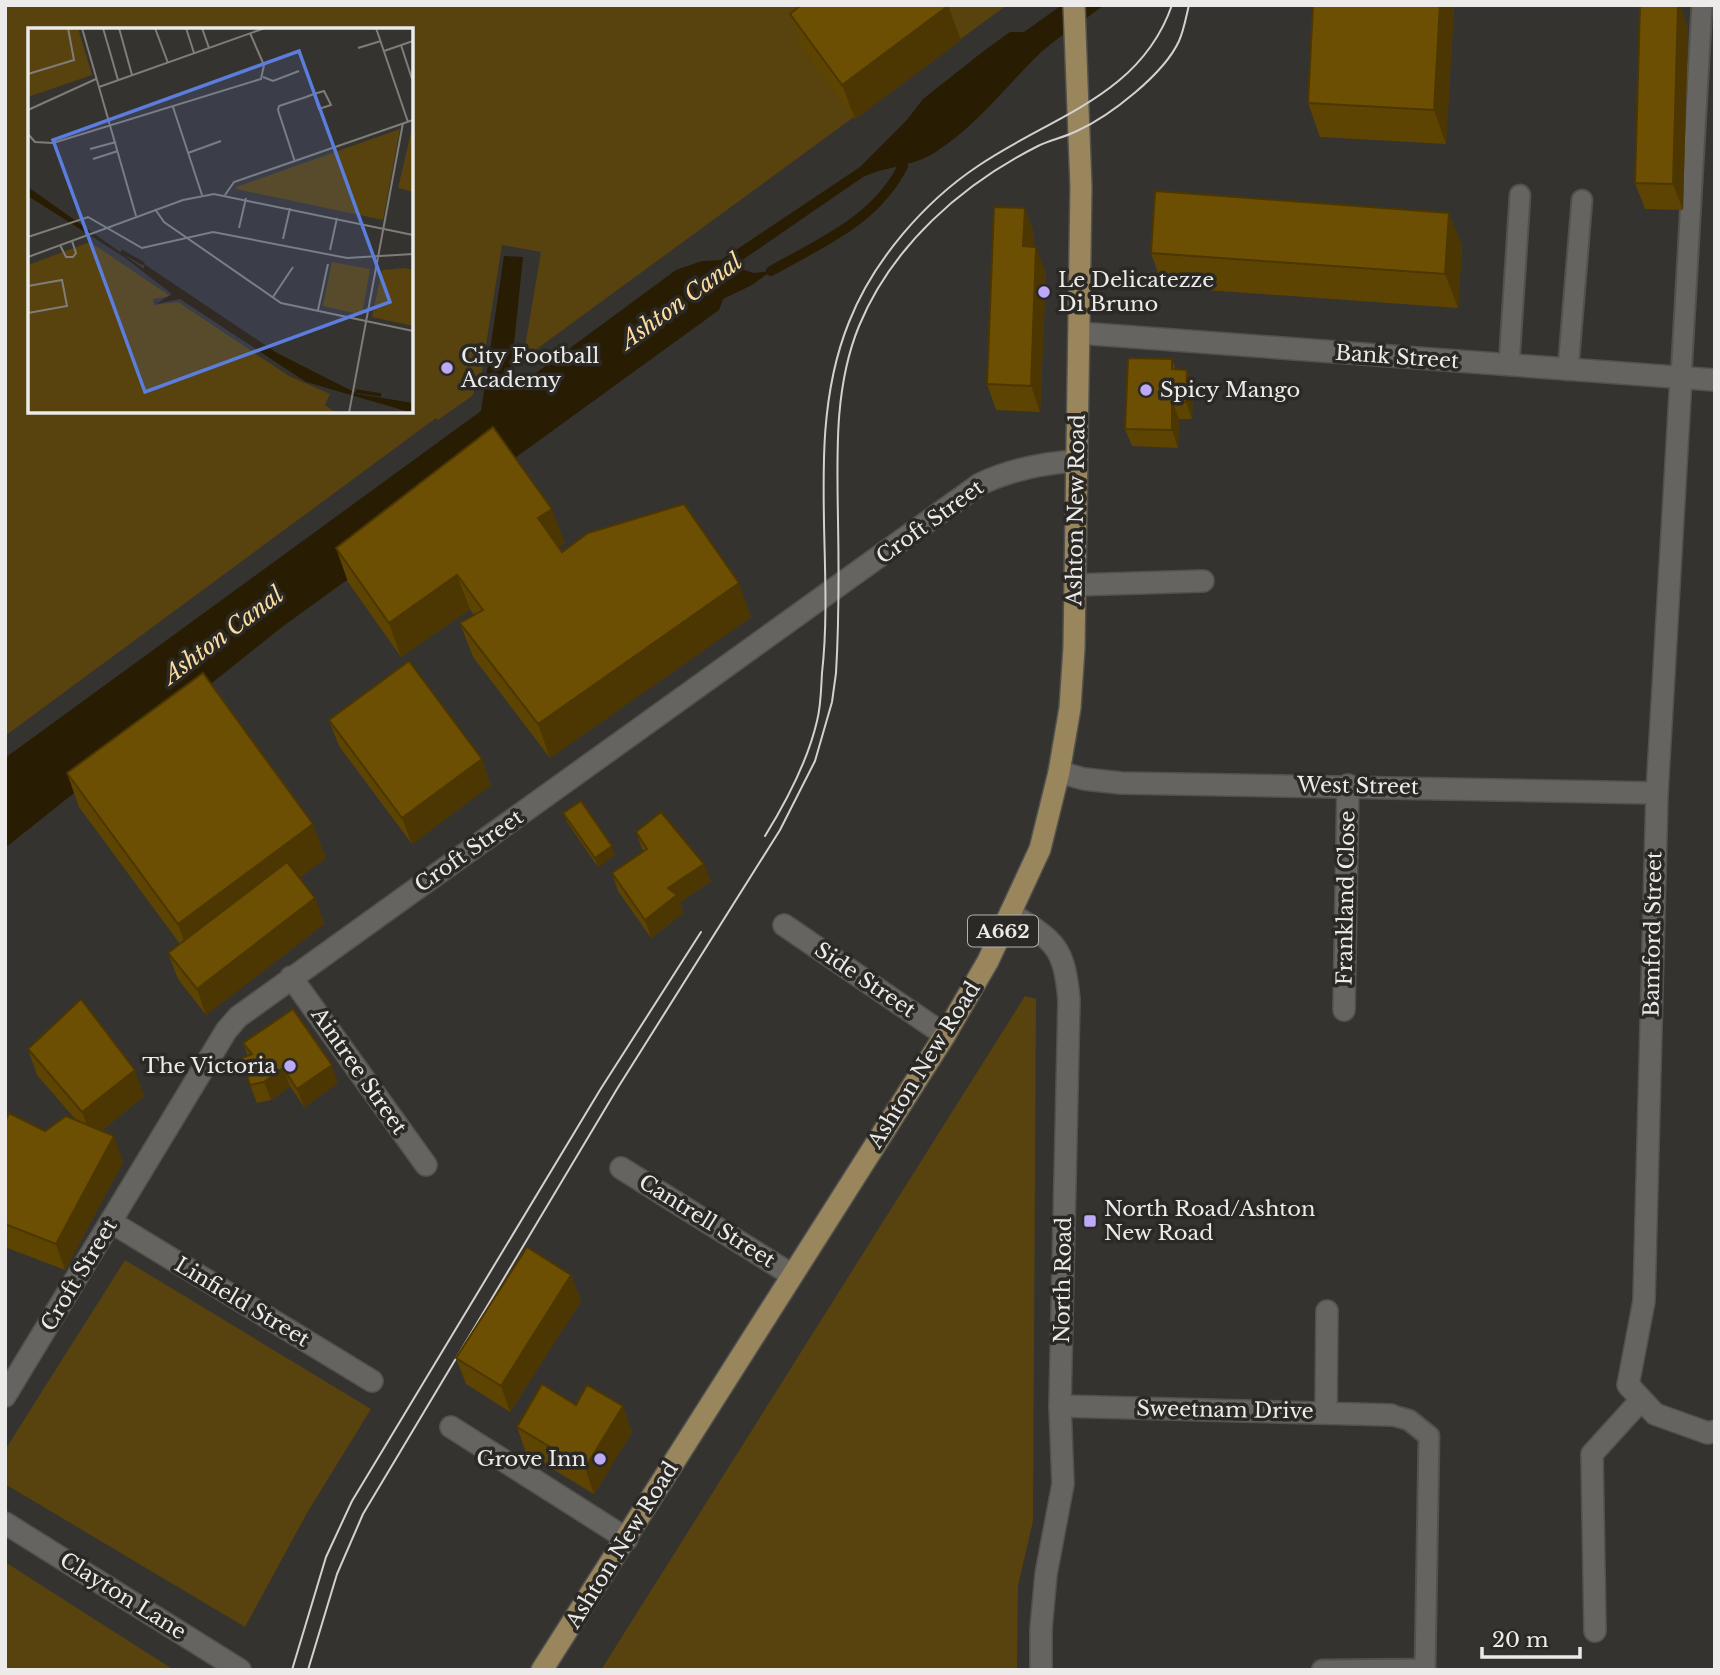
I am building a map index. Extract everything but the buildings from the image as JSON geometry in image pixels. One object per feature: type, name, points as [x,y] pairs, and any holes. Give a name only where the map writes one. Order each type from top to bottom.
[{"type":"main road","name":"Ashton New Road","points":[[542,1670],[945,1035],[988,961],[1040,849],[1059,772],[1070,708],[1075,585],[1080,130],[1075,71],[1074,5]]},
{"type":"street","name":"Bank Street","points":[[1079,333],[1715,380]]},
{"type":"street","name":"Bamford Street","points":[[1642,1399],[1628,1385],[1644,1301],[1657,793],[1681,378]]},
{"type":"street","name":"Croft Street","points":[[5,1396],[226,1031],[238,1017],[981,484],[1007,471],[1047,463],[1076,461]]},
{"type":"street","points":[[1075,585],[1203,581]]},
{"type":"street","name":"West Street","points":[[1059,772],[1084,779],[1121,783],[1348,785],[1657,793]]},
{"type":"street","name":"Frankland Close","points":[[1344,1010],[1348,785]]},
{"type":"street","name":"North Road","points":[[1011,914],[1049,937],[1066,967],[1069,1000],[1060,1406],[1063,1485],[1046,1574],[1041,1629],[1041,1670]]},
{"type":"street","name":"Side Street","points":[[784,925],[945,1035]]},
{"type":"street","name":"Aintree Street","points":[[291,977],[426,1166]]},
{"type":"street","name":"Cantrell Street","points":[[621,1168],[792,1275]]},
{"type":"street","name":"Linfield Street","points":[[111,1222],[372,1381]]},
{"type":"street","points":[[1326,1412],[1327,1311]]},
{"type":"street","points":[[1595,1631],[1592,1454],[1642,1399],[1655,1414],[1708,1433],[1715,1430]]},
{"type":"street","name":"Sweetnam Drive","points":[[1060,1406],[1391,1415]]},
{"type":"street","points":[[450,1427],[627,1539]]},
{"type":"street","name":"Clayton Lane","points":[[5,1523],[240,1670]]},
{"type":"lane","points":[[1681,378],[1702,5]]},
{"type":"lane","points":[[1509,365],[1520,195]]},
{"type":"lane","points":[[1568,370],[1582,200]]},
{"type":"lane","points":[[1322,1670],[1425,1669],[1429,1436],[1409,1420],[1391,1415]]},
{"type":"shaded area","name":"City Football Academy","points":[[5,5],[1007,5],[523,359],[541,252],[502,245],[481,376],[472,396],[438,420],[436,418],[5,736]]},
{"type":"shaded area","points":[[1025,996],[1036,999],[1033,1521],[1018,1586],[1017,1670],[601,1670]]},
{"type":"shaded area","points":[[125,1260],[371,1409],[307,1513],[245,1627],[5,1484],[5,1450]]},
{"type":"shaded area","points":[[5,1562],[174,1670],[5,1670]]},
{"type":"water","name":"Ashton Canal","points":[[1062,5],[1104,5],[1040,53],[986,110],[934,153],[926,158],[863,177],[741,261],[741,269],[754,273],[771,271],[752,285],[723,299],[719,310],[282,627],[5,848],[5,758],[481,411],[504,256],[523,257],[510,383],[519,376],[528,379],[676,270],[702,261],[721,260],[860,167],[906,121],[923,99],[1010,32],[1024,32]]},
{"type":"waterway","points":[[771,271],[828,239],[863,215],[892,185],[903,166]]},
{"type":"tram line","points":[[765,836],[802,766],[818,715],[825,629],[824,452],[828,407],[835,364],[859,299],[886,255],[938,197],[1006,148],[1063,117],[1116,83],[1138,62],[1157,36],[1172,5]]},
{"type":"tram line","points":[[308,1670],[337,1574],[363,1514],[617,1089],[780,830],[815,761],[832,702],[836,673],[838,446],[841,397],[851,349],[873,297],[910,244],[956,199],[1010,162],[1043,144],[1090,124],[1135,93],[1172,54],[1184,28],[1189,5]]},
{"type":"tram line","points":[[292,1670],[326,1557],[352,1501],[600,1090],[701,932]]},
{"type":"place","name":"Le Delicatezze Di Bruno","points":[[1044,292]]},
{"type":"place","name":"City Football Academy","points":[[447,368]]},
{"type":"place","name":"Spicy Mango","points":[[1146,390]]},
{"type":"place","name":"The Victoria","points":[[290,1066]]},
{"type":"place","name":"North Road/Ashton New Road","points":[[1090,1221]]},
{"type":"place","name":"Grove Inn","points":[[600,1459]]}]
